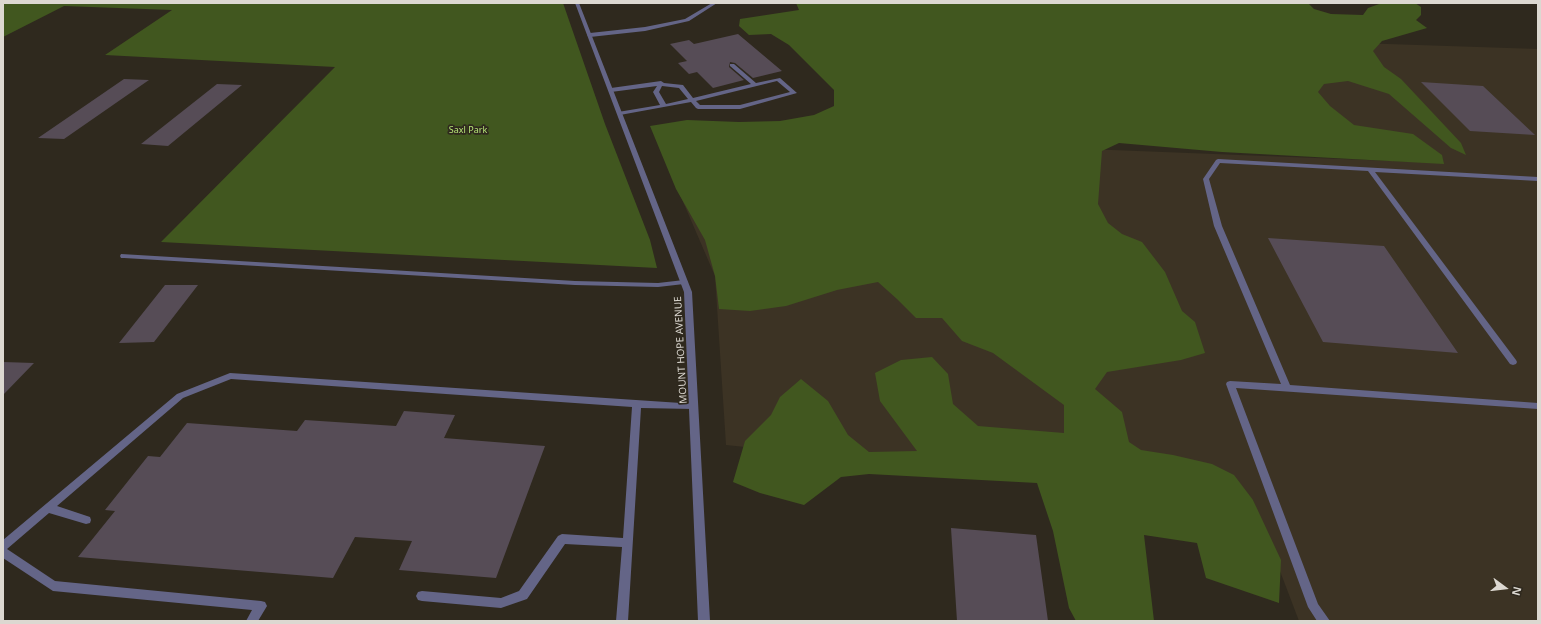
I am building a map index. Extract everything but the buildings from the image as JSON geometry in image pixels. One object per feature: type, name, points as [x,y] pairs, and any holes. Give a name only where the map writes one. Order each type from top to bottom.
[{"type":"street","name":"MOUNT HOPE AVENUE","points":[[577,3],[688,292],[704,621]]},
{"type":"street","points":[[590,36],[645,29],[688,20],[715,3]]},
{"type":"street","points":[[732,65],[755,85]]},
{"type":"street","points":[[611,90],[661,84],[681,86],[692,100],[698,107],[740,107],[794,93],[778,79],[692,100],[620,113]]},
{"type":"street","points":[[661,84],[656,92],[664,106]]},
{"type":"street","points":[[1287,388],[1218,226],[1206,179],[1218,161],[1538,179]]},
{"type":"street","points":[[1370,169],[1513,362]]},
{"type":"street","points":[[124,256],[575,282],[658,285],[684,282]]},
{"type":"street","points":[[3,546],[180,396],[230,376],[637,404],[693,406]]},
{"type":"street","points":[[1324,621],[1314,607],[1230,384],[1538,406]]},
{"type":"street","points":[[622,621],[637,404]]},
{"type":"street","points":[[48,508],[86,520]]},
{"type":"street","points":[[422,596],[500,603],[523,595],[562,539],[627,543]]},
{"type":"street","points":[[3,552],[53,586],[261,606],[252,621]]},
{"type":"shaded area","points":[[1149,36],[1538,49],[1538,621],[1299,621],[1253,500],[726,445],[715,276],[653,132],[1418,162]]},
{"type":"green space","name":"Saxl Park","points":[[3,3],[563,3],[605,124],[650,240],[657,268],[161,242],[335,67],[105,55],[172,10],[64,6],[3,37]]},
{"type":"green space","points":[[796,3],[1308,3],[1314,9],[1331,14],[1363,15],[1368,8],[1382,3],[1415,3],[1421,7],[1421,15],[1416,20],[1427,28],[1382,41],[1373,51],[1384,67],[1401,79],[1461,143],[1466,155],[1451,148],[1389,94],[1348,81],[1324,84],[1318,92],[1330,106],[1354,125],[1413,134],[1442,155],[1444,164],[1222,152],[1119,143],[1102,151],[1098,204],[1108,223],[1122,234],[1142,242],[1165,272],[1182,311],[1195,322],[1205,353],[1181,360],[1107,372],[1095,389],[1122,412],[1129,442],[1141,450],[1173,455],[1212,464],[1234,475],[1253,500],[1281,560],[1279,603],[1206,578],[1197,543],[1144,535],[1154,621],[1076,621],[1069,608],[1053,531],[1037,483],[869,474],[841,477],[804,505],[760,493],[733,482],[745,441],[771,415],[780,397],[801,379],[828,401],[848,435],[869,452],[917,451],[880,401],[875,373],[901,360],[932,357],[948,374],[953,404],[978,426],[1064,433],[1064,405],[993,353],[962,341],[942,318],[916,318],[878,282],[837,290],[786,306],[750,311],[719,309],[715,276],[705,240],[676,189],[650,126],[687,120],[739,122],[780,121],[814,115],[834,106],[834,90],[789,45],[771,34],[749,35],[739,26],[740,19],[799,10]]}]
